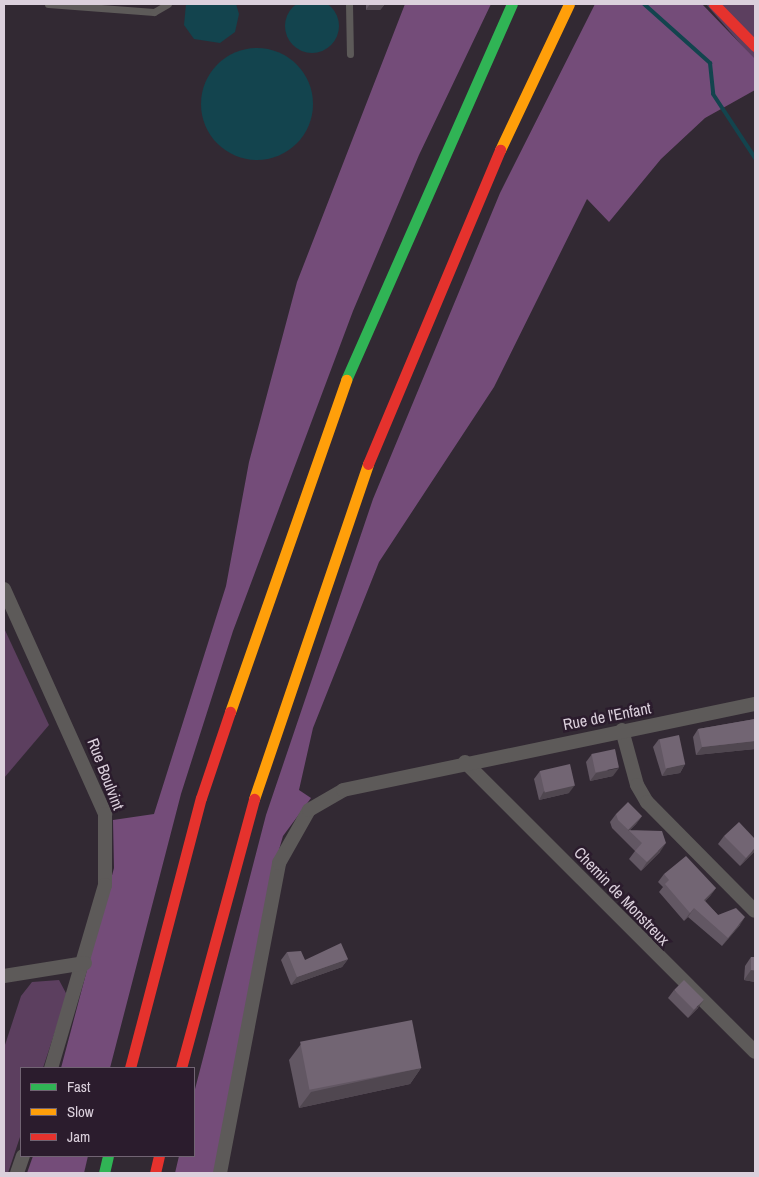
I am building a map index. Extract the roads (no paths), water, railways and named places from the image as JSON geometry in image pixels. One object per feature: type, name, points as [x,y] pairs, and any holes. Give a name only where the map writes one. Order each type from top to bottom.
[{"type":"main road","points":[[181,1067],[249,813],[355,495],[482,187],[569,4]]},
{"type":"main road","points":[[714,4],[755,46]]},
{"type":"main road","points":[[130,1067],[201,798],[309,477],[370,319],[511,5]]},
{"type":"main road","points":[[104,1173],[108,1157]]},
{"type":"main road","points":[[155,1173],[159,1157]]},
{"type":"street","name":"Rue Boulvint","points":[[4,589],[105,814],[105,886],[85,963],[52,1067]]},
{"type":"street","name":"Rue de l'Enfant","points":[[220,1173],[279,863],[292,833],[308,810],[343,790],[465,762],[755,704]]},
{"type":"street","points":[[622,730],[637,785],[647,802],[755,911]]},
{"type":"street","name":"Chemin de Monstreux","points":[[465,762],[755,1052]]},
{"type":"street","points":[[4,976],[85,963]]},
{"type":"street","points":[[17,1173],[23,1157]]},
{"type":"lane","points":[[48,4],[154,12],[168,4]]},
{"type":"lane","points":[[349,4],[350,54]]},
{"type":"water","points":[[312,-1],[322,1],[331,7],[337,16],[339,26],[337,36],[331,45],[322,51],[312,53],[302,51],[293,45],[287,36],[285,26],[287,16],[293,7],[302,1]]},
{"type":"water","points":[[186,4],[236,4],[239,14],[235,32],[220,43],[194,39],[184,25]]},
{"type":"water","points":[[257,48],[278,52],[297,64],[309,83],[313,104],[309,125],[297,144],[278,156],[257,160],[236,156],[217,144],[205,125],[201,104],[205,83],[217,64],[236,52]]},
{"type":"waterway","points":[[644,4],[710,63],[713,94],[755,158]]}]
